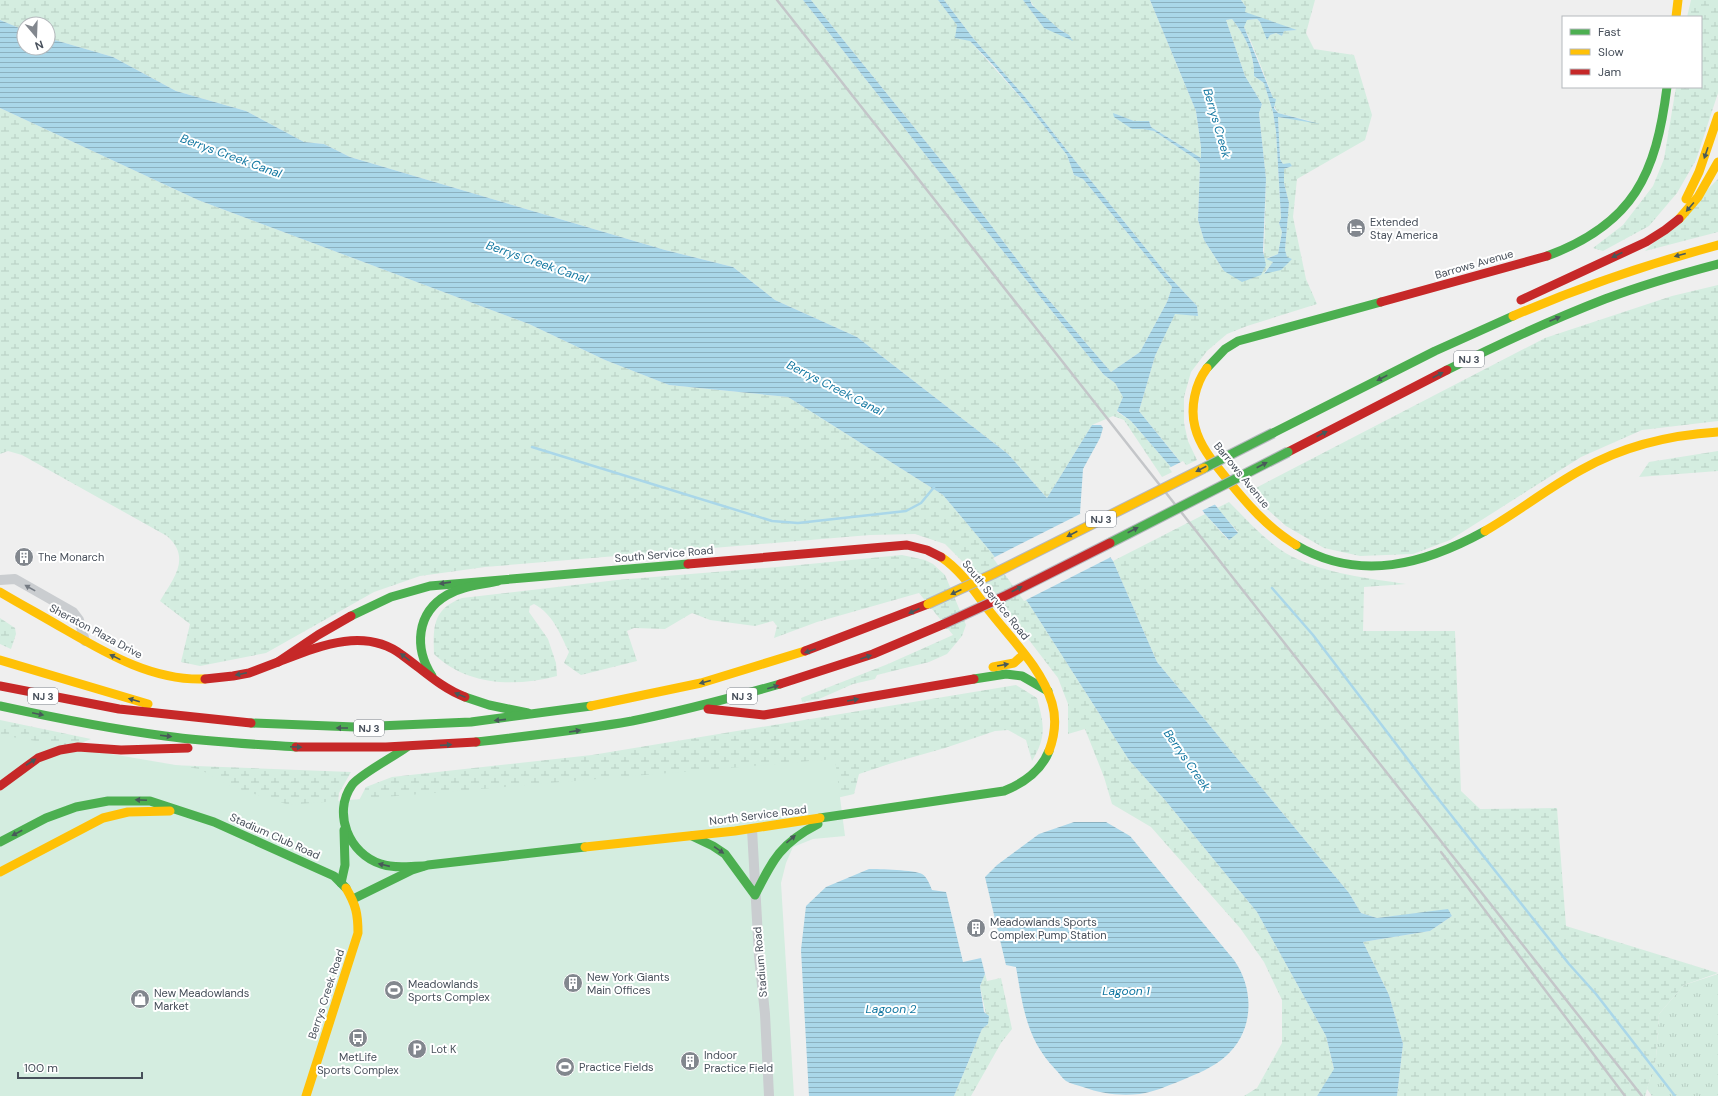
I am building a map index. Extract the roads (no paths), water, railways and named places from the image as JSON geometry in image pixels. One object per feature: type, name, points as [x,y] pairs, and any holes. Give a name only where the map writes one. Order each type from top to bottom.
[{"type":"main road","points":[[1676,16],[1678,0]]},
{"type":"main road","name":"Barrows Avenue","points":[[1667,88],[1658,143],[1647,174],[1628,204],[1613,220],[1599,230],[1576,244],[1520,264],[1238,341],[1221,351],[1204,371],[1196,391],[1194,420],[1200,441],[1213,460],[1249,506],[1272,528],[1297,545],[1323,557],[1346,563],[1371,566],[1410,563],[1445,552],[1470,539],[1580,470],[1622,450],[1671,436],[1718,432]]},
{"type":"main road","points":[[1652,238],[1674,217],[1691,189],[1702,164],[1718,116]]},
{"type":"main road","points":[[1514,303],[1652,238],[1671,226],[1689,210],[1706,186],[1718,162]]},
{"type":"main road","name":"NJ 3","points":[[0,686],[86,705],[199,719],[281,726],[372,728],[462,724],[538,716],[641,698],[730,676],[835,642],[928,604],[993,574],[1467,335],[1604,278],[1718,245]]},
{"type":"main road","name":"NJ 3","points":[[0,706],[130,731],[189,739],[257,745],[327,748],[407,747],[478,743],[539,736],[628,722],[695,708],[760,691],[818,673],[875,653],[944,624],[1020,588],[1476,356],[1544,323],[1600,300],[1657,281],[1718,264]]},
{"type":"main road","points":[[1657,281],[1713,275]]},
{"type":"main road","points":[[1467,335],[1502,310]]},
{"type":"main road","name":"South Service Road","points":[[278,662],[334,626],[371,606],[400,594],[432,585],[453,582],[498,581],[907,545],[931,551],[951,565],[1024,654]]},
{"type":"main road","points":[[436,681],[427,670],[420,651],[421,630],[426,616],[436,604],[448,594],[465,588],[498,581]]},
{"type":"main road","name":"Sheraton Plaza Drive","points":[[0,592],[85,641],[134,665],[155,672],[177,677],[200,678],[230,676],[253,672],[278,662]]},
{"type":"main road","points":[[278,662],[331,642],[359,639],[383,644],[395,650],[446,688],[461,696],[538,716]]},
{"type":"main road","points":[[801,708],[858,690],[1010,664],[1017,662],[1024,654]]},
{"type":"main road","name":"North Service Road","points":[[353,898],[423,866],[752,829],[989,794],[1018,786],[1036,771],[1045,759],[1055,732],[1053,703],[1039,673],[1024,654]]},
{"type":"main road","points":[[0,660],[199,719]]},
{"type":"main road","points":[[695,708],[764,715],[1006,674],[1022,676],[1048,691]]},
{"type":"main road","points":[[0,786],[38,758],[52,752],[65,749],[78,747],[121,750],[257,745]]},
{"type":"main road","points":[[342,882],[345,865],[344,805],[346,795],[352,785],[363,775],[372,771],[407,747]]},
{"type":"main road","name":"Stadium Club Road","points":[[0,842],[55,814],[97,802],[119,800],[150,801],[214,822],[312,865],[342,882],[353,898]]},
{"type":"main road","name":"Stadium Club Road","points":[[0,872],[103,818],[128,812],[179,810]]},
{"type":"main road","points":[[690,835],[713,846],[725,854],[755,895],[771,862],[780,849],[800,832],[832,817]]},
{"type":"main road","points":[[344,826],[357,849],[371,860],[388,866],[423,866]]},
{"type":"main road","name":"Berrys Creek Road","points":[[306,1096],[357,939],[358,916],[353,898]]},
{"type":"street","points":[[0,580],[15,579],[73,612],[80,620],[85,641]]},
{"type":"street","name":"Stadium Road","points":[[752,829],[759,956],[765,1014],[769,1096]]},
{"type":"water","points":[[803,0],[811,0],[952,174],[1041,291],[1111,372],[1140,352],[1167,302],[1172,287],[1083,179],[1074,175],[1067,155],[993,65],[970,41],[955,38],[957,25],[938,0],[944,0],[973,38],[1025,97],[1165,272],[1197,306],[1198,316],[1175,314],[1155,356],[1139,411],[1238,533],[1229,540],[1205,514],[1170,466],[1131,421],[1117,411],[1123,397],[1115,383],[1104,375],[962,201]]},
{"type":"water","points":[[1023,0],[1030,0],[1032,5],[1059,29],[1069,35],[1073,41],[1044,28]]},
{"type":"water","name":"Berrys Creek","points":[[1150,0],[1241,0],[1246,7],[1245,12],[1297,30],[1284,31],[1282,36],[1276,33],[1270,35],[1267,40],[1260,22],[1257,19],[1247,20],[1244,27],[1273,98],[1276,99],[1274,108],[1278,113],[1320,124],[1278,117],[1280,159],[1283,164],[1290,163],[1292,166],[1284,169],[1284,183],[1289,203],[1285,250],[1287,257],[1292,259],[1281,270],[1264,274],[1273,262],[1266,259],[1278,254],[1282,232],[1279,223],[1281,218],[1276,131],[1273,112],[1264,83],[1254,76],[1253,60],[1245,39],[1232,19],[1226,20],[1245,76],[1262,104],[1259,113],[1266,179],[1263,251],[1266,265],[1261,275],[1242,282],[1224,271],[1204,240],[1198,220],[1200,164],[1197,160],[1154,131],[1132,129],[1114,117],[1113,113],[1134,121],[1149,121],[1151,127],[1201,158],[1196,111]]},
{"type":"water","points":[[0,20],[16,27],[16,56],[56,56],[56,40],[113,57],[176,91],[246,111],[304,142],[324,144],[350,157],[665,250],[733,267],[775,300],[857,337],[1008,454],[1047,498],[1092,425],[1101,425],[1103,428],[1100,438],[1083,469],[1080,513],[1113,561],[1157,662],[1349,893],[1361,913],[1377,918],[1448,909],[1452,916],[1430,931],[1363,942],[1389,995],[1403,1044],[1397,1096],[1317,1096],[1334,1069],[1326,1036],[1257,912],[1165,800],[1129,760],[1029,604],[991,552],[943,495],[788,397],[669,385],[605,360],[529,324],[198,200],[0,108]]},
{"type":"water","name":"Lagoon 1","points":[[1074,822],[1106,822],[1130,836],[1234,960],[1246,984],[1248,1010],[1246,1023],[1242,1035],[1235,1046],[1226,1056],[1210,1067],[1160,1089],[1133,1095],[1118,1095],[1097,1091],[1066,1081],[1046,1058],[1038,1046],[1027,1022],[1016,967],[1006,965],[985,877],[997,865],[1039,834]]},
{"type":"water","name":"Lagoon 2","points":[[869,869],[897,870],[922,874],[928,881],[932,890],[946,892],[963,962],[981,958],[985,974],[980,986],[984,1012],[989,1016],[988,1024],[982,1029],[954,1096],[809,1096],[801,950],[806,906],[826,887]]},
{"type":"waterway","points":[[532,447],[772,521],[798,523],[906,511],[921,503],[935,486]]},
{"type":"waterway","points":[[1272,588],[1313,635],[1432,791],[1569,964],[1596,994],[1675,1096]]},
{"type":"railway","points":[[777,0],[1642,1096]]},
{"type":"railway","points":[[1441,852],[1625,1096]]},
{"type":"place","name":"Extended Stay America","points":[[1356,228]]},
{"type":"place","name":"The Monarch","points":[[24,557]]},
{"type":"place","name":"Meadowlands Sports Complex Pump Station","points":[[976,928]]},
{"type":"place","name":"New York Giants Main Offices","points":[[573,983]]},
{"type":"place","name":"Meadowlands Sports Complex","points":[[394,990]]},
{"type":"place","name":"New Meadowlands Market","points":[[140,999]]},
{"type":"place","name":"MetLife Sports Complex","points":[[358,1038]]},
{"type":"place","name":"Lot K","points":[[417,1049]]},
{"type":"place","name":"Indoor Practice Field","points":[[690,1061]]},
{"type":"place","name":"Practice Fields","points":[[565,1067]]},
{"type":"water label","name":"Berrys Creek Canal","points":[[231,156]]},
{"type":"water label","name":"Berrys Creek Canal","points":[[537,262]]},
{"type":"water label","name":"Berrys Creek Canal","points":[[835,388]]}]
